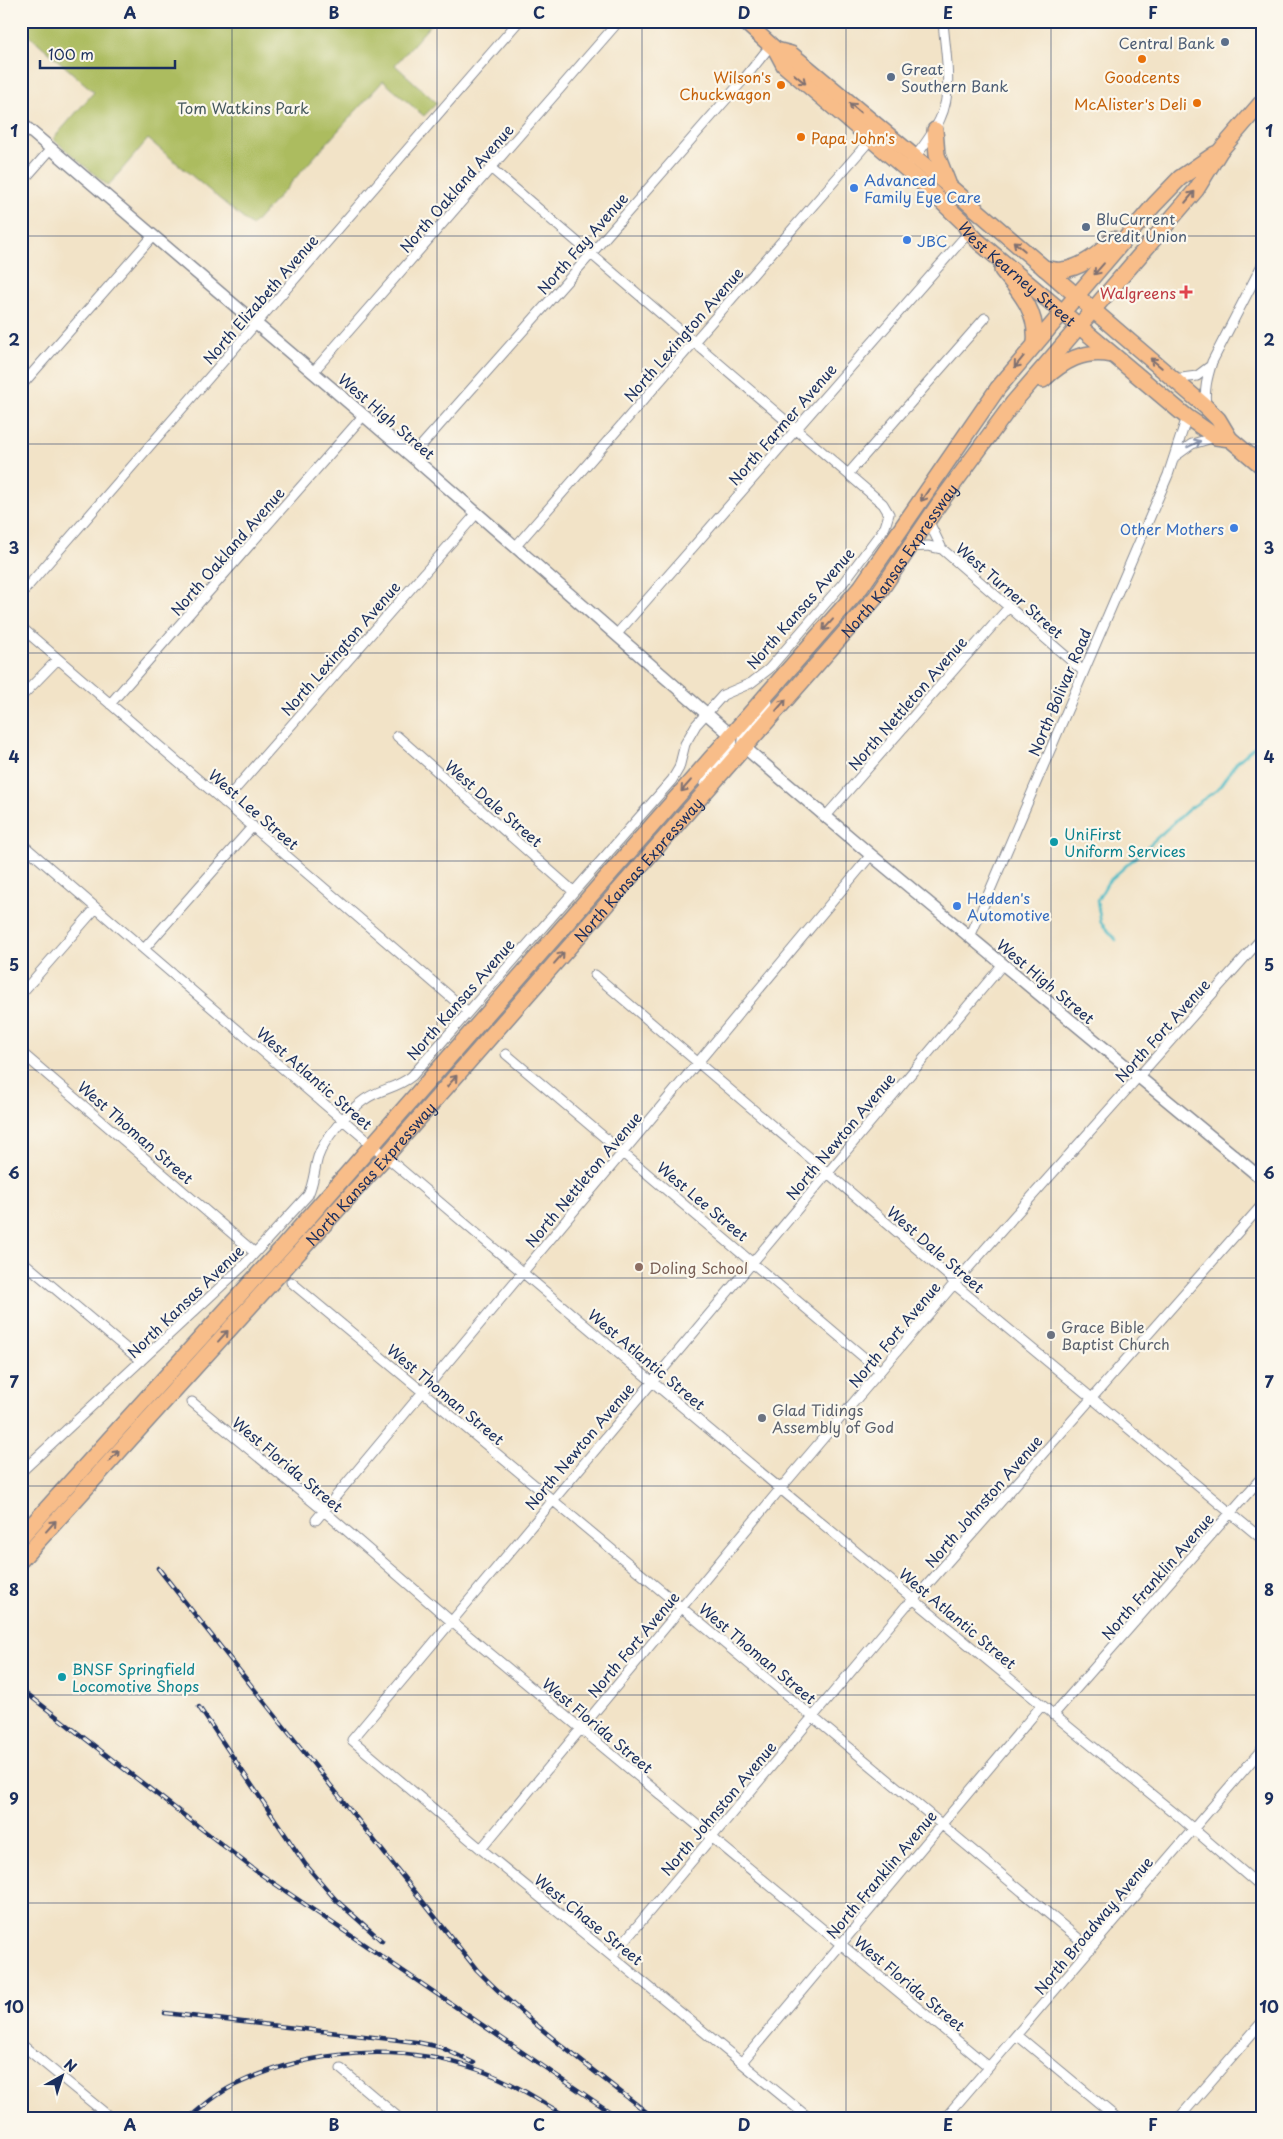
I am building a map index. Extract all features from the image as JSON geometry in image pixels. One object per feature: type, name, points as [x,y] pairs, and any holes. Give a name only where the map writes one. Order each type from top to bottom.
[{"type":"main road","name":"West Kearney Street","points":[[744,21],[773,47],[784,65],[871,140],[951,189],[1174,379],[1218,419],[1223,438]]},
{"type":"main road","name":"West Kearney Street","points":[[773,47],[791,54],[911,163],[974,237],[1079,327],[1187,417],[1223,438],[1262,466]]},
{"type":"main road","name":"North Kansas Expressway","points":[[21,1560],[385,1157],[876,597],[976,452],[1013,403],[1196,190],[1220,151],[1262,102]]},
{"type":"main road","points":[[935,130],[937,155],[951,189]]},
{"type":"main road","name":"North Kansas Expressway","points":[[21,1537],[282,1248],[861,587],[998,388],[1076,295],[1180,178],[1220,151]]},
{"type":"main road","points":[[1044,268],[1061,270],[1074,267],[1092,257],[1108,246],[1149,199],[1180,178]]},
{"type":"main road","points":[[974,237],[1023,296],[1033,316],[1036,329],[1035,343]]},
{"type":"main road","points":[[976,452],[1008,422],[1054,369],[1088,353],[1097,352],[1112,355]]},
{"type":"street","name":"North Elizabeth Avenue","points":[[21,594],[519,21]]},
{"type":"street","name":"North Oakland Avenue","points":[[313,372],[492,169],[619,21]]},
{"type":"street","points":[[911,163],[935,130],[945,105],[947,91],[943,21]]},
{"type":"street","name":"North Fay Avenue","points":[[412,456],[773,47]]},
{"type":"street","name":"West High Street","points":[[21,123],[412,456],[731,735]]},
{"type":"street","name":"North Lexington Avenue","points":[[516,546],[871,140]]},
{"type":"street","points":[[21,183],[51,149]]},
{"type":"street","points":[[492,169],[848,474],[985,318]]},
{"type":"street","points":[[21,386],[153,236]]},
{"type":"street","name":"North Farmer Avenue","points":[[616,635],[796,428],[974,237]]},
{"type":"street","points":[[1206,407],[1207,379],[1212,362],[1262,266]]},
{"type":"street","points":[[1174,379],[1198,376],[1212,362]]},
{"type":"street","name":"North Oakland Avenue","points":[[110,704],[364,415]]},
{"type":"street","name":"North Bolivar Road","points":[[970,937],[1174,458],[1187,417]]},
{"type":"street","points":[[1174,458],[1192,444],[1223,438]]},
{"type":"street","name":"North Kansas Avenue","points":[[21,1472],[255,1253],[312,1188],[320,1151],[330,1135],[365,1099],[408,1080],[672,780],[679,768],[689,735],[706,713],[724,695],[751,683],[769,668],[843,583],[885,527],[889,514],[883,504],[848,474]]},
{"type":"street","name":"North Lexington Avenue","points":[[224,802],[477,513]]},
{"type":"street","name":"West Turner Street","points":[[928,520],[942,550]]},
{"type":"street","name":"West Turner Street","points":[[910,547],[928,546],[942,550],[1083,671]]},
{"type":"street","name":"North Nettleton Avenue","points":[[826,816],[1009,607]]},
{"type":"street","name":"West Lee Street","points":[[21,627],[468,1012]]},
{"type":"street","points":[[21,697],[58,659]]},
{"type":"street","points":[[744,747],[743,741],[746,733],[769,701],[779,680]]},
{"type":"street","points":[[697,801],[708,779],[732,746],[731,735]]},
{"type":"street","name":"West Dale Street","points":[[397,736],[573,891]]},
{"type":"street","name":"West High Street","points":[[744,747],[871,855],[1262,1179]]},
{"type":"street","points":[[144,949],[253,826]]},
{"type":"street","name":"West Atlantic Street","points":[[21,843],[385,1157],[651,1381],[914,1600],[1193,1828],[1262,1888]]},
{"type":"street","name":"North Nettleton Avenue","points":[[316,1520],[871,855]]},
{"type":"street","points":[[21,994],[96,908]]},
{"type":"street","name":"North Fort Avenue","points":[[481,1849],[781,1488],[954,1284],[1262,938]]},
{"type":"street","name":"North Newton Avenue","points":[[352,1740],[1002,964]]},
{"type":"street","name":"West Dale Street","points":[[595,975],[950,1277],[954,1284],[1262,1539]]},
{"type":"street","name":"West Thoman Street","points":[[21,1052],[255,1253]]},
{"type":"street","name":"West Lee Street","points":[[506,1054],[624,1152],[880,1371]]},
{"type":"street","name":"North Johnston Avenue","points":[[612,1956],[906,1606],[914,1600],[1262,1205]]},
{"type":"street","points":[[21,1260],[141,1361]]},
{"type":"street","name":"West Thoman Street","points":[[291,1282],[1091,1948]]},
{"type":"street","name":"West Florida Street","points":[[192,1402],[324,1511],[452,1622],[989,2066]]},
{"type":"street","name":"North Franklin Avenue","points":[[1053,1714],[1262,1477]]},
{"type":"street","name":"North Franklin Avenue","points":[[742,2062],[1042,1705]]},
{"type":"street","name":"West Chase Street","points":[[352,1740],[481,1849],[810,2118]]},
{"type":"street","name":"North Broadway Avenue","points":[[945,2118],[1262,1749]]},
{"type":"street","points":[[1178,2118],[1262,2022]]},
{"type":"street","points":[[1017,2035],[1117,2118]]},
{"type":"street","points":[[21,2044],[111,2118]]},
{"type":"street","points":[[342,2069],[399,2118]]},
{"type":"green space","name":"Tom Watkins Park","points":[[21,21],[434,21],[395,65],[437,103],[424,116],[383,81],[252,226],[148,139],[108,186],[53,139],[94,92],[21,28]]},
{"type":"waterway","points":[[1116,940],[1101,923],[1097,901],[1108,882],[1189,809],[1217,790],[1236,763],[1262,740]]},
{"type":"railway","points":[[158,1568],[477,1970],[519,2010],[585,2065],[654,2118]]},
{"type":"railway","points":[[21,1689],[256,1871],[619,2118]]},
{"type":"railway","points":[[199,1707],[305,1864],[336,1900],[382,1941]]},
{"type":"railway","points":[[165,2013],[416,2042],[440,2047],[474,2063]]},
{"type":"railway","points":[[189,2118],[223,2092],[264,2073],[324,2057],[387,2053],[418,2055],[449,2061],[479,2070],[514,2086],[569,2118]]},
{"type":"place","name":"Central Bank","points":[[1225,42]]},
{"type":"place","name":"Goodcents","points":[[1142,59]]},
{"type":"place","name":"Great Southern Bank","points":[[891,77]]},
{"type":"place","name":"Wilson's Chuckwagon","points":[[781,85]]},
{"type":"place","name":"McAlister's Deli","points":[[1197,103]]},
{"type":"place","name":"Papa John's","points":[[801,137]]},
{"type":"place","name":"Advanced Family Eye Care","points":[[854,188]]},
{"type":"place","name":"BluCurrent Credit Union","points":[[1086,227]]},
{"type":"place","name":"JBC","points":[[907,240]]},
{"type":"place","name":"Walgreens","points":[[1186,292]]},
{"type":"place","name":"Other Mothers","points":[[1234,528]]},
{"type":"place","name":"UniFirst Uniform Services","points":[[1054,842]]},
{"type":"place","name":"Hedden's Automotive","points":[[957,906]]},
{"type":"place","name":"Doling School","points":[[639,1267]]},
{"type":"place","name":"Grace Bible Baptist Church","points":[[1051,1335]]},
{"type":"place","name":"Glad Tidings Assembly of God","points":[[762,1418]]},
{"type":"place","name":"BNSF Springfield Locomotive Shops","points":[[62,1677]]}]
